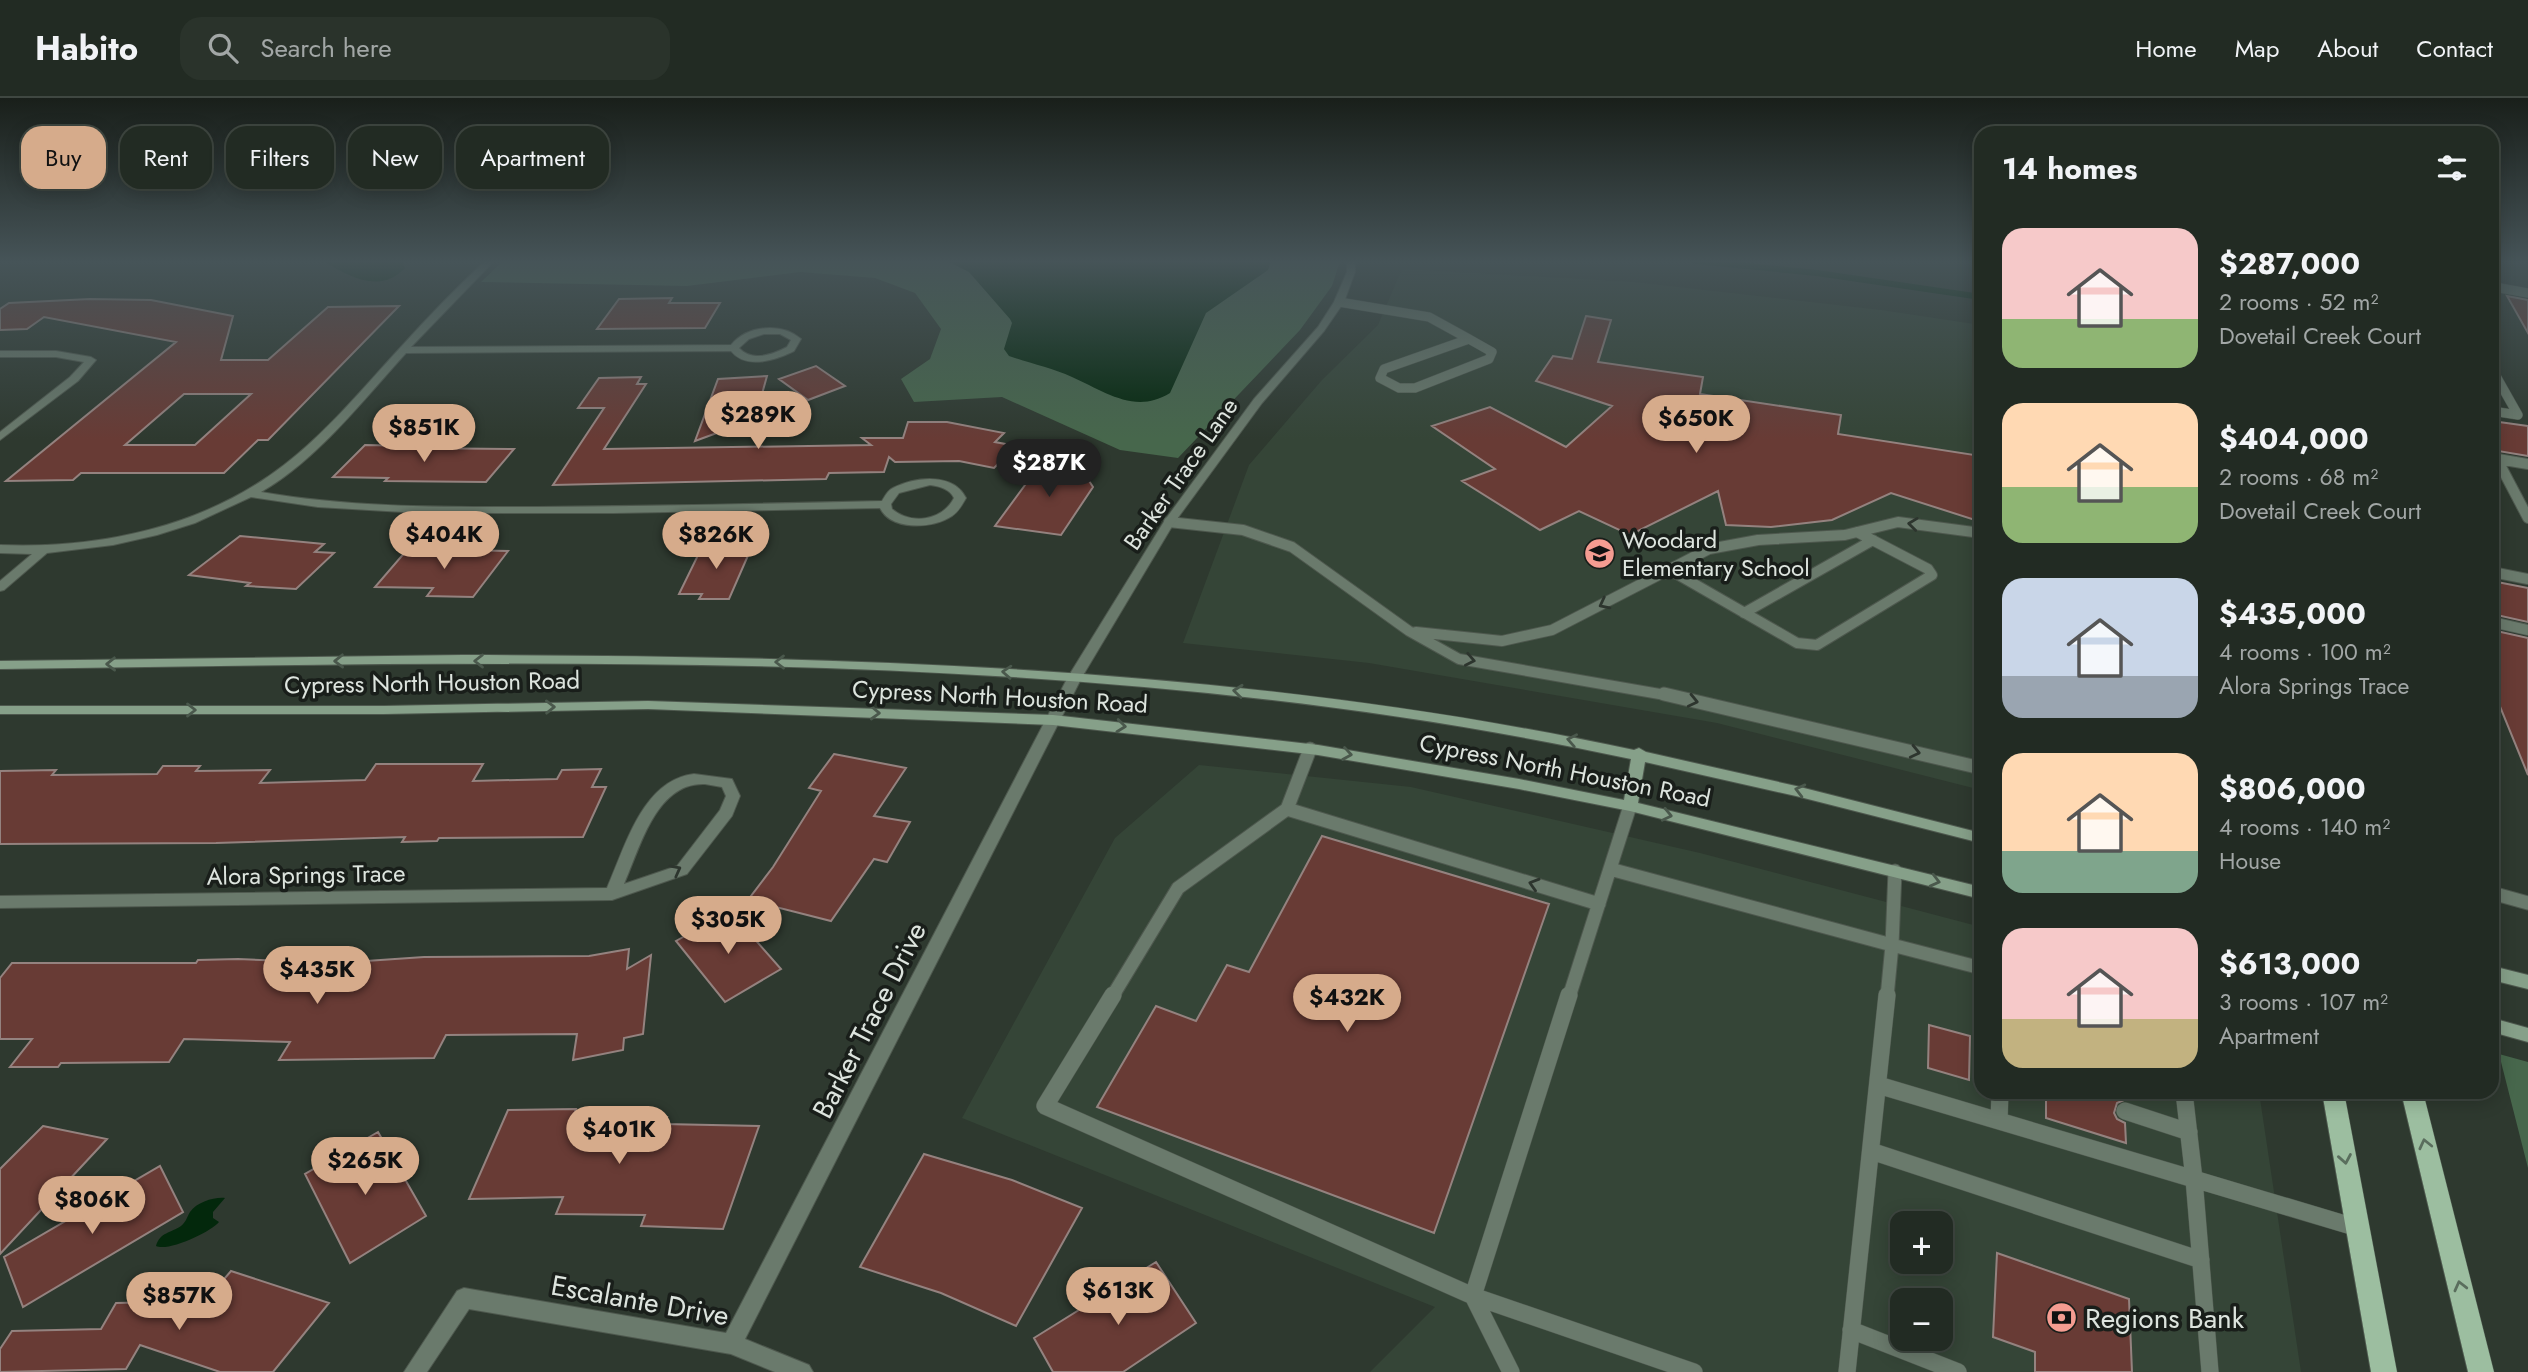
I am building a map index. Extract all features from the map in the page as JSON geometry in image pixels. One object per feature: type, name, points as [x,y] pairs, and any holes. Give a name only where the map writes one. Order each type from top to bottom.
[{"type":"main road","name":"Cypress North Houston Road","points":[[0,665],[393,660],[855,662],[1236,690],[1428,714],[1639,753],[1846,802],[1974,836]]},
{"type":"main road","name":"Cypress North Houston Road","points":[[0,710],[384,710],[648,705],[1054,720],[1310,749],[1630,806],[1974,891]]},
{"type":"main road","points":[[1630,806],[1639,753]]},
{"type":"main road","points":[[2499,975],[2528,982]]},
{"type":"main road","points":[[2499,1028],[2528,1035]]},
{"type":"main road","points":[[2334,1099],[2384,1372]]},
{"type":"main road","points":[[2414,1099],[2481,1372]]},
{"type":"street","points":[[0,549],[43,550],[128,538],[179,523],[249,493],[272,479],[306,450],[432,320]]},
{"type":"street","name":"Barker Trace Lane","points":[[1054,720],[1075,677],[1169,522],[1258,401],[1327,320]]},
{"type":"street","points":[[403,350],[633,351],[734,348],[743,338],[763,332],[784,332],[796,339],[791,349],[773,357],[742,356],[734,348]]},
{"type":"street","points":[[0,354],[56,355],[91,360],[74,379],[0,437]]},
{"type":"street","points":[[930,482],[951,487],[960,498],[958,505],[943,516],[920,522],[891,516],[885,504],[895,491],[930,482]]},
{"type":"street","points":[[249,493],[307,505],[414,510],[885,504]]},
{"type":"street","points":[[0,587],[43,550]]},
{"type":"street","name":"Barker Trace Drive","points":[[731,1344],[1054,720]]},
{"type":"street","name":"Alora Springs Trace","points":[[0,902],[612,894],[682,870],[727,813],[733,796],[727,783],[708,779],[684,780],[662,792],[612,894]]},
{"type":"street","name":"Escalante Drive","points":[[415,1372],[464,1298],[731,1344],[802,1372]]},
{"type":"lane","points":[[1435,320],[1469,339],[1492,352],[1489,359],[1415,388],[1399,388],[1380,378],[1384,369],[1469,339]]},
{"type":"lane","points":[[2499,381],[2518,415],[2499,412]]},
{"type":"lane","points":[[2499,459],[2528,464]]},
{"type":"lane","points":[[2499,467],[2528,518]]},
{"type":"lane","points":[[1169,522],[1243,530],[1292,547],[1409,631],[1459,659],[1663,694],[1974,766]]},
{"type":"lane","points":[[1409,631],[1502,641],[1552,630],[1709,549],[1758,540],[1857,532],[1898,522],[1974,532]]},
{"type":"lane","points":[[1670,570],[1797,643],[1817,645],[1931,575],[1928,569],[1857,532]]},
{"type":"lane","points":[[1744,613],[1873,540]]},
{"type":"lane","points":[[2499,573],[2528,579]]},
{"type":"lane","points":[[2499,624],[2528,630]]},
{"type":"lane","points":[[1310,749],[1287,809],[1178,888],[1045,1106],[1473,1296],[1694,1372]]},
{"type":"lane","points":[[1511,1372],[1473,1296],[1630,806]]},
{"type":"lane","points":[[1287,809],[1599,904]]},
{"type":"lane","points":[[1609,869],[1974,966]]},
{"type":"lane","points":[[1847,1372],[1892,946],[1895,871]]},
{"type":"lane","points":[[2499,895],[2528,903]]},
{"type":"lane","points":[[1878,1086],[2358,1228]]},
{"type":"lane","points":[[1999,1121],[2000,1099]]},
{"type":"lane","points":[[2185,1099],[2210,1372]]},
{"type":"lane","points":[[2125,1111],[2189,1132]]},
{"type":"lane","points":[[1871,1152],[2201,1260]]},
{"type":"lane","points":[[1852,1331],[1958,1372]]},
{"type":"shaded area","points":[[935,320],[1307,320],[1178,458],[1120,450],[1002,397],[914,402],[901,379],[930,359],[941,329]]},
{"type":"shaded area","points":[[1011,320],[1203,320],[1170,393],[1144,402],[1108,394],[1064,374],[1009,356],[1004,349]]},
{"type":"shaded area","name":"Woodard Elementary School","points":[[1380,320],[1951,320],[1974,324],[1974,788],[1717,723],[1369,663],[1183,643],[1249,465],[1322,380]]},
{"type":"shaded area","points":[[1199,765],[1411,787],[1700,853],[1974,925],[1974,1099],[2260,1099],[2301,1372],[1370,1372],[1435,1307],[962,1118],[1115,838]]},
{"type":"shaded area","points":[[2499,1054],[2528,1062],[2528,1168]]},
{"type":"shaded area","points":[[225,1198],[213,1212],[213,1218],[219,1222],[214,1226],[179,1244],[156,1246],[163,1235],[183,1224],[197,1205],[211,1199]]},
{"type":"building","points":[[0,320],[39,320],[27,329],[0,330]]},
{"type":"building","points":[[62,320],[232,320],[221,360],[268,360],[313,320],[385,320],[268,440],[258,440],[224,473],[81,473],[73,480],[6,481],[176,342]],"holes":[[[184,394],[251,394],[195,445],[125,445]]]},
{"type":"building","points":[[603,320],[710,320],[705,328],[597,329]]},
{"type":"building","points":[[1585,320],[1611,320],[1598,362],[1703,377],[1700,394],[1841,415],[1838,434],[1974,455],[1974,520],[1891,493],[1832,520],[1771,527],[1726,525],[1718,491],[1630,535],[1579,511],[1540,530],[1462,481],[1495,469],[1432,426],[1490,407],[1566,447],[1612,406],[1536,381],[1553,356],[1572,359]]},
{"type":"building","points":[[2521,320],[2528,320],[2528,333]]},
{"type":"building","points":[[816,366],[845,386],[808,400],[779,379]]},
{"type":"building","points":[[767,376],[755,419],[695,441],[718,379]]},
{"type":"building","points":[[641,377],[637,384],[646,384],[604,449],[871,445],[862,438],[903,438],[908,422],[947,422],[1004,433],[995,442],[1016,446],[994,468],[959,461],[895,462],[889,457],[884,472],[829,473],[826,479],[553,485],[604,408],[578,408],[599,378]]},
{"type":"building","points":[[2499,422],[2528,426],[2528,456],[2499,451]]},
{"type":"building","points":[[365,445],[514,449],[486,482],[385,481],[388,478],[333,477]]},
{"type":"building","points":[[1074,458],[1093,487],[1061,535],[995,526],[1039,466]]},
{"type":"building","points":[[240,536],[324,544],[315,552],[334,553],[296,589],[246,586],[250,583],[189,575]]},
{"type":"building","points":[[753,544],[729,599],[699,599],[702,594],[679,594],[703,545]]},
{"type":"building","points":[[429,548],[508,551],[473,597],[427,596],[433,588],[375,587],[406,551],[425,552]]},
{"type":"building","points":[[2499,582],[2528,588],[2528,622],[2499,616]]},
{"type":"building","points":[[2499,632],[2528,638],[2528,775],[2499,704]]},
{"type":"building","points":[[834,754],[906,768],[874,816],[910,822],[887,862],[874,859],[831,921],[748,900],[773,867],[821,791],[809,788]]},
{"type":"building","points":[[376,764],[483,764],[473,781],[557,779],[562,770],[601,769],[592,787],[606,787],[583,837],[439,838],[437,841],[402,842],[405,837],[216,843],[0,844],[0,771],[56,770],[52,775],[157,774],[163,766],[200,766],[196,771],[270,770],[260,783],[365,780]]},
{"type":"building","points":[[1322,836],[1549,904],[1434,1233],[1097,1107],[1156,1006],[1196,1021],[1227,965],[1249,972]]},
{"type":"building","points":[[730,911],[781,969],[725,1002],[676,941]]},
{"type":"building","points":[[629,949],[627,969],[651,955],[643,1034],[624,1038],[623,1050],[573,1060],[577,1034],[446,1035],[434,1058],[279,1060],[290,1042],[184,1039],[169,1062],[61,1063],[58,1067],[10,1067],[32,1039],[0,1039],[0,978],[12,963],[196,963],[198,960],[238,959],[337,963],[424,957],[589,956]]},
{"type":"building","points":[[1929,1025],[1970,1036],[1969,1080],[1928,1068]]},
{"type":"building","points":[[2046,1099],[2124,1099],[2117,1103],[2114,1113],[2117,1119],[2125,1123],[2126,1143],[2046,1118]]},
{"type":"building","points":[[576,1109],[574,1115],[667,1117],[664,1124],[759,1126],[723,1229],[641,1226],[645,1215],[556,1214],[563,1197],[469,1199],[508,1110]]},
{"type":"building","points":[[43,1126],[107,1139],[0,1254],[0,1169]]},
{"type":"building","points":[[378,1132],[426,1216],[350,1263],[305,1174]]},
{"type":"building","points":[[924,1154],[1012,1180],[1082,1208],[1016,1326],[941,1293],[860,1267]]},
{"type":"building","points":[[160,1166],[183,1212],[23,1307],[4,1257]]},
{"type":"building","name":"Regions Bank","points":[[1997,1253],[2129,1299],[2132,1372],[2035,1372],[2035,1352],[1993,1337]]},
{"type":"building","points":[[1156,1262],[1196,1323],[1123,1372],[1053,1372],[1034,1338]]},
{"type":"building","points":[[231,1271],[329,1303],[273,1372],[220,1372],[140,1345],[126,1369],[0,1372],[0,1349],[12,1331],[101,1329],[116,1303],[205,1301]]},
{"type":"place","name":"Woodard Elementary School","points":[[1599,554]]},
{"type":"place","name":"Regions Bank","points":[[2062,1318]]}]
